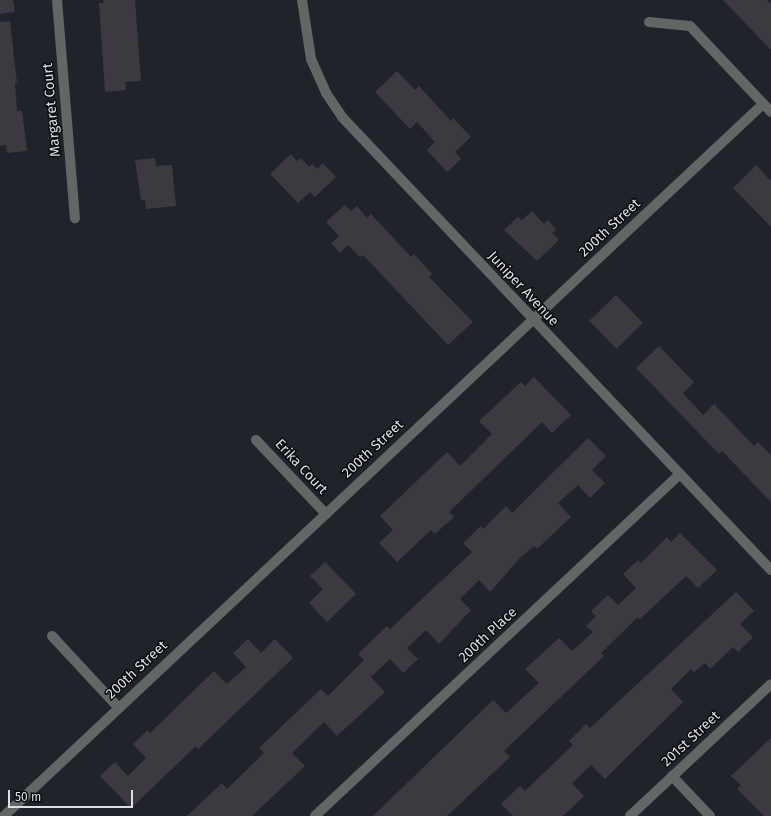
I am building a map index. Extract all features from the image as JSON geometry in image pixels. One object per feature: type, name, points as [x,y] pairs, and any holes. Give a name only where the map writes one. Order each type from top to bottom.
[{"type":"street","name":"Margaret Court","points":[[57,0],[75,218]]},
{"type":"street","name":"Juniper Avenue","points":[[302,0],[311,59],[326,93],[342,117],[771,570]]},
{"type":"street","points":[[649,22],[690,26],[771,112]]},
{"type":"street","name":"200th Street","points":[[4,816],[118,707],[763,104]]},
{"type":"street","name":"Erika Court","points":[[256,440],[326,514]]},
{"type":"street","name":"200th Place","points":[[315,816],[680,474]]},
{"type":"street","points":[[52,636],[118,707]]},
{"type":"street","name":"201st Street","points":[[630,816],[771,684]]},
{"type":"street","points":[[672,776],[710,816]]},
{"type":"building","points":[[0,0],[13,0],[15,12],[0,14]]},
{"type":"building","points":[[103,0],[135,0],[141,81],[125,82],[126,90],[105,92],[99,3],[104,3]]},
{"type":"building","points":[[723,0],[767,0],[771,4],[771,50]]},
{"type":"building","points":[[10,21],[17,83],[15,83],[17,111],[22,111],[27,151],[7,153],[6,145],[0,146],[0,22]]},
{"type":"building","points":[[397,71],[415,90],[419,86],[451,121],[453,118],[471,137],[455,152],[461,159],[447,172],[427,150],[435,142],[417,122],[410,129],[375,92]]},
{"type":"building","points":[[291,154],[297,161],[301,158],[309,167],[312,164],[317,169],[323,163],[336,177],[315,197],[310,192],[298,203],[270,174]]},
{"type":"building","points":[[155,158],[156,166],[172,165],[176,206],[146,209],[145,200],[141,200],[135,160]]},
{"type":"building","points":[[756,165],[771,181],[771,227],[733,188]]},
{"type":"building","points":[[345,205],[351,211],[357,206],[367,218],[371,214],[411,257],[414,254],[432,274],[429,277],[473,322],[448,345],[363,255],[360,257],[348,245],[340,253],[331,243],[339,236],[326,222]]},
{"type":"building","points":[[532,211],[544,224],[548,220],[556,230],[552,233],[559,240],[537,261],[504,230],[518,217],[522,220]]},
{"type":"building","points":[[616,295],[643,323],[616,349],[589,321]]},
{"type":"building","points":[[659,346],[694,382],[683,393],[703,415],[714,404],[754,446],[758,442],[771,455],[771,502],[722,451],[719,454],[636,368]]},
{"type":"building","points":[[534,377],[571,415],[552,433],[542,422],[449,512],[454,517],[435,534],[431,530],[397,562],[379,543],[393,530],[380,516],[447,452],[460,466],[492,434],[479,421],[521,382],[525,386]]},
{"type":"building","points":[[588,438],[606,456],[592,470],[605,483],[590,498],[578,485],[558,503],[571,517],[537,549],[534,546],[521,557],[490,592],[479,580],[460,599],[471,610],[439,644],[426,630],[407,648],[418,659],[403,673],[390,659],[371,677],[385,692],[337,736],[324,722],[292,753],[305,766],[252,816],[187,816],[222,783],[227,789],[264,753],[259,748],[321,689],[328,696],[364,660],[358,654],[387,626],[390,629],[472,552],[463,543],[481,526],[483,529],[506,506],[512,513]]},
{"type":"building","points":[[680,533],[717,570],[698,588],[686,576],[640,619],[638,617],[601,653],[604,656],[504,751],[510,757],[447,816],[373,816],[493,700],[506,713],[539,683],[525,669],[559,638],[572,651],[593,632],[586,626],[596,616],[591,611],[608,595],[618,605],[636,588],[623,574],[638,560],[641,563],[667,537],[671,542]]},
{"type":"building","points":[[325,562],[356,594],[327,622],[309,603],[323,589],[310,576]]},
{"type":"building","points":[[736,592],[754,611],[740,624],[753,637],[738,652],[733,647],[710,669],[705,663],[694,672],[691,669],[671,689],[683,702],[605,779],[591,765],[572,783],[584,796],[563,816],[513,816],[501,804],[520,786],[525,791],[573,745],[569,741],[586,724],[590,728]]},
{"type":"building","points":[[248,639],[261,653],[275,639],[293,658],[198,749],[196,746],[131,808],[100,776],[115,762],[128,776],[146,758],[133,744],[148,730],[150,733],[214,671],[227,684],[246,667],[233,653]]},
{"type":"building","points":[[771,738],[771,816],[764,816],[737,789],[741,785],[731,776]]}]
